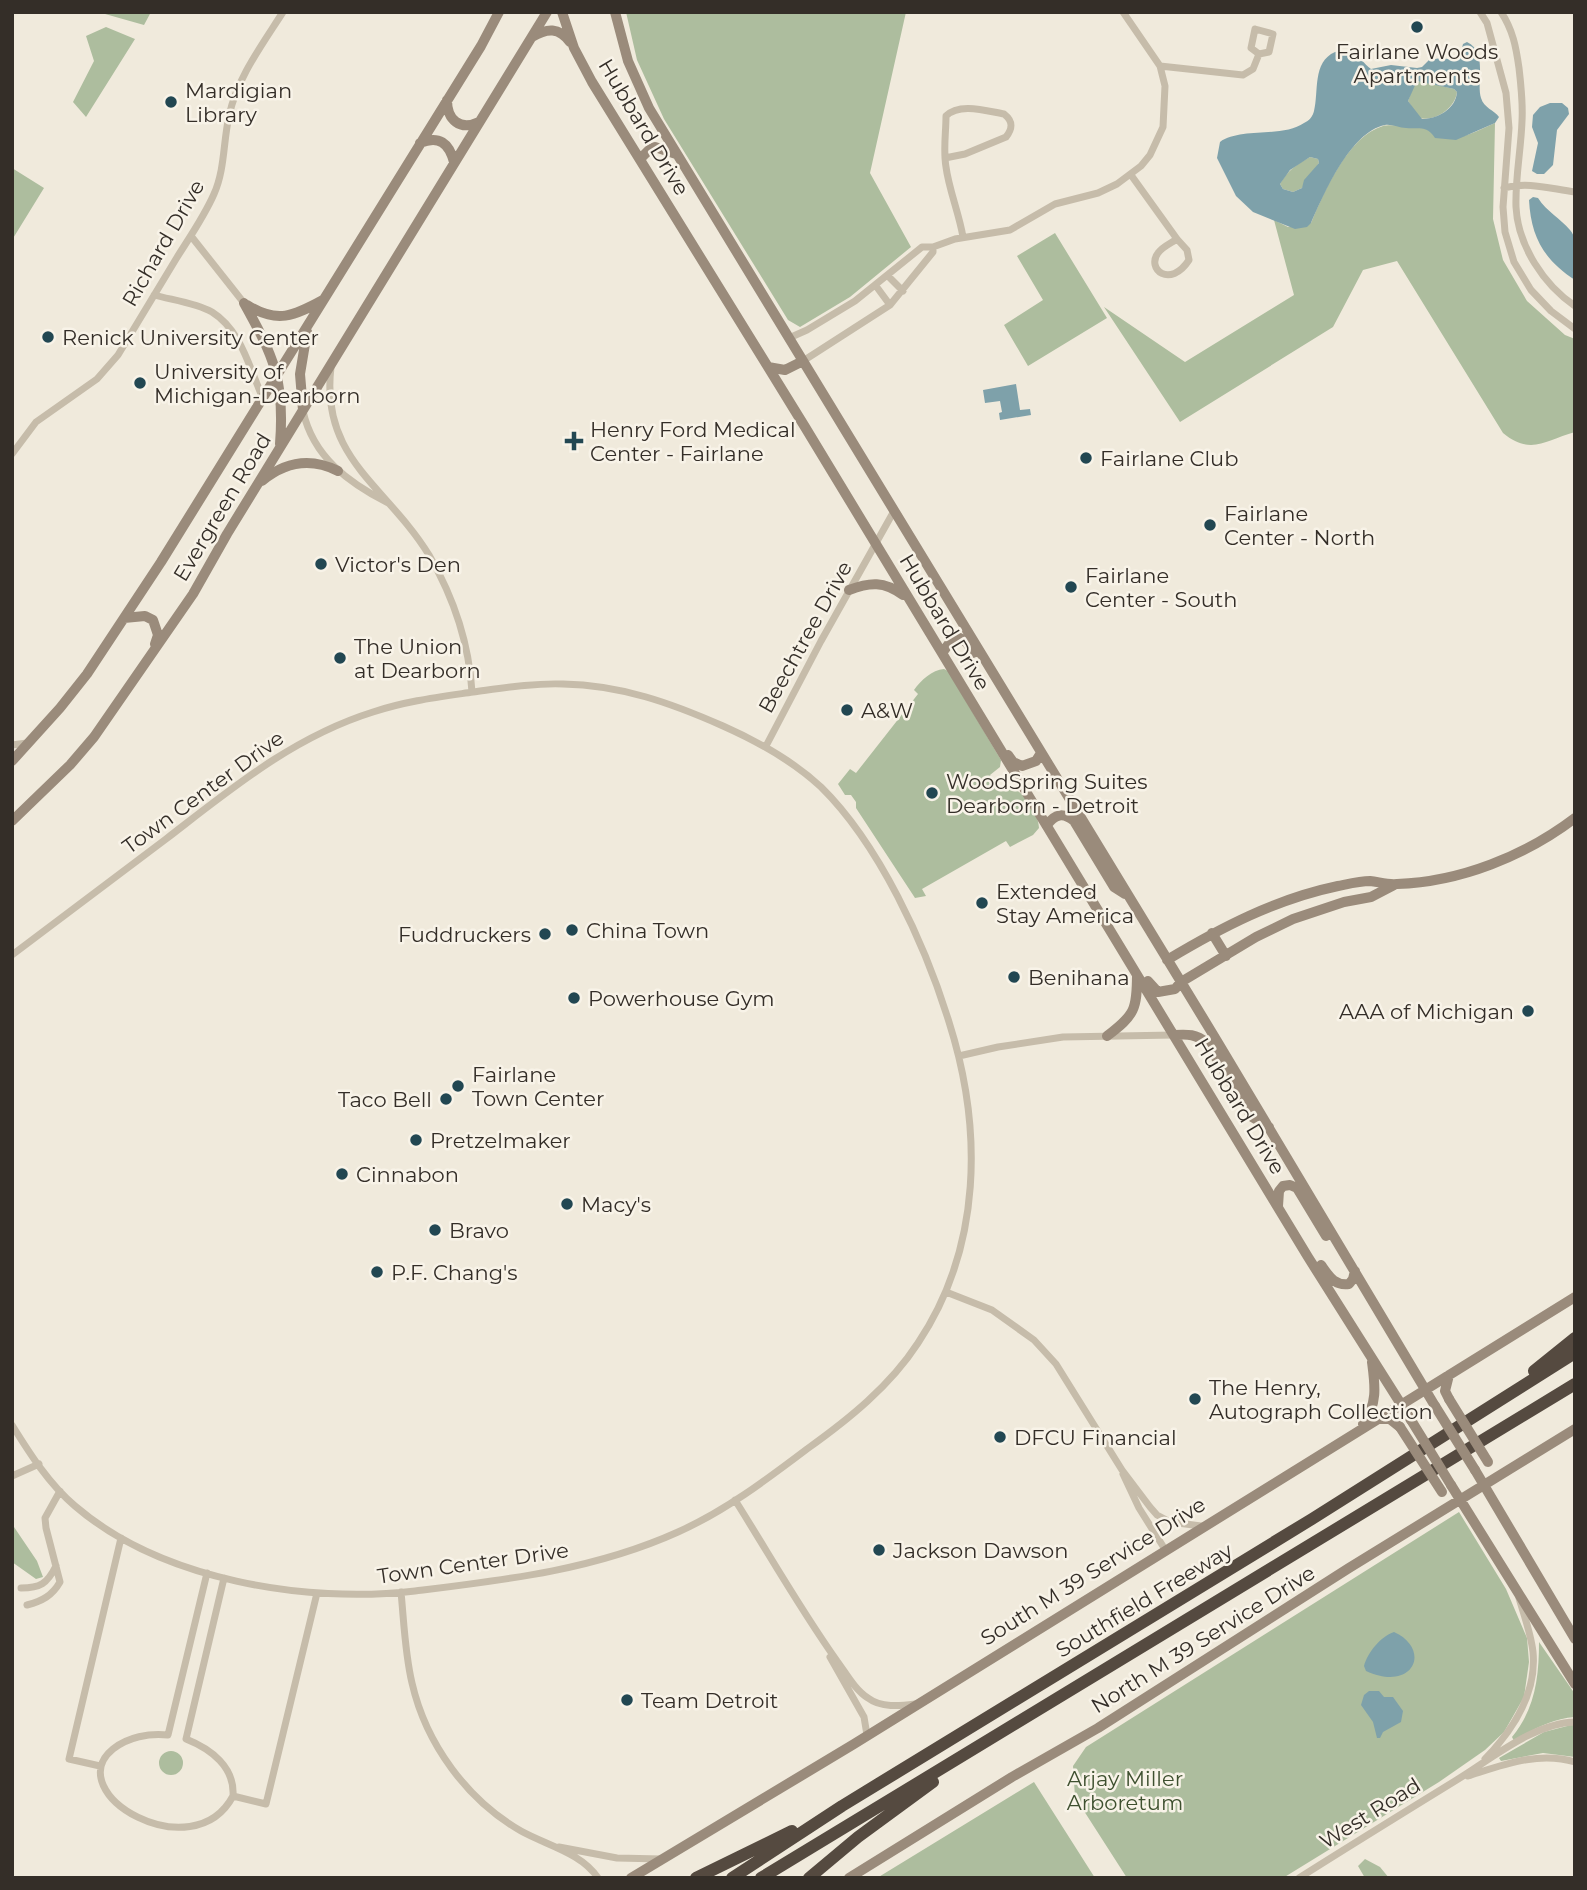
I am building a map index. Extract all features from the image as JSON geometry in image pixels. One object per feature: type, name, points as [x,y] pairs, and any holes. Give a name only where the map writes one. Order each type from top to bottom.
[{"type":"highway","points":[[1508,1393],[1575,1338]]},
{"type":"highway","name":"Southfield Freeway","points":[[732,1878],[842,1806],[1300,1527],[1575,1353]]},
{"type":"highway","name":"Southfield Freeway","points":[[761,1878],[1573,1386]]},
{"type":"highway","points":[[808,1878],[893,1811],[1001,1734]]},
{"type":"highway","points":[[696,1878],[842,1806]]},
{"type":"street","name":"Richard Drive","points":[[12,454],[36,422],[85,388],[118,355],[191,236],[219,182],[234,97],[244,75],[283,12]]},
{"type":"street","name":"Evergreen Road","points":[[12,761],[87,674],[162,562],[499,12]]},
{"type":"street","name":"Evergreen Road","points":[[12,821],[71,765],[94,737],[193,594],[279,448],[547,12]]},
{"type":"street","name":"Hubbard Drive","points":[[562,12],[592,82],[1305,1251],[1575,1684]]},
{"type":"street","name":"Hubbard Drive","points":[[615,12],[628,61],[649,108],[1269,1127],[1575,1639]]},
{"type":"street","points":[[1480,12],[1487,23],[1506,93],[1509,128],[1504,188],[1505,232],[1514,262],[1531,290],[1552,312],[1575,329]]},
{"type":"street","points":[[1501,12],[1513,32],[1519,71],[1522,122],[1518,146],[1516,208],[1521,231],[1530,255],[1545,278],[1563,298],[1575,306]]},
{"type":"street","points":[[789,338],[807,330],[876,286],[914,252],[928,245],[933,247],[963,237],[1010,230],[1055,204],[1098,193],[1131,175],[1150,155],[1163,127],[1165,86],[1160,66],[1126,13]]},
{"type":"street","points":[[532,37],[551,29],[566,36],[575,47]]},
{"type":"street","points":[[1160,66],[1237,76],[1253,69],[1259,54]]},
{"type":"street","points":[[447,100],[451,119],[460,125],[470,126],[479,122]]},
{"type":"street","points":[[945,158],[965,154],[1006,137],[1012,124],[1009,118],[1004,114],[962,108],[946,116],[945,158],[963,237]]},
{"type":"street","points":[[420,142],[438,139],[446,144],[454,162]]},
{"type":"street","points":[[640,159],[655,147],[677,154]]},
{"type":"street","points":[[1131,175],[1187,250],[1189,260],[1184,268],[1173,275],[1165,276],[1158,271],[1155,262],[1157,253],[1177,239]]},
{"type":"street","points":[[1504,188],[1517,184],[1575,192]]},
{"type":"street","points":[[191,236],[244,303],[272,357],[282,411],[279,448]]},
{"type":"street","points":[[768,367],[785,370],[803,361],[890,305],[933,252],[933,247]]},
{"type":"street","points":[[888,276],[902,292]]},
{"type":"street","points":[[876,286],[890,305]]},
{"type":"street","points":[[154,296],[211,312],[229,326],[241,345],[262,396]]},
{"type":"street","points":[[1552,312],[1563,298]]},
{"type":"street","points":[[244,303],[260,313],[278,317],[292,315],[323,299]]},
{"type":"street","points":[[310,321],[300,374],[303,411],[315,442],[338,471],[360,489],[392,505]]},
{"type":"street","points":[[331,366],[329,402],[338,436],[352,460],[392,505],[428,554],[452,602],[468,655],[472,692]]},
{"type":"street","points":[[256,486],[278,470],[296,463],[318,463],[338,471]]},
{"type":"street","name":"Hubbard Drive","points":[[875,545],[894,511]]},
{"type":"street","name":"Beechtree Drive","points":[[766,746],[875,545]]},
{"type":"street","points":[[849,590],[878,583],[895,589],[910,601]]},
{"type":"street","points":[[124,618],[145,616],[153,620],[158,635],[153,652]]},
{"type":"street","points":[[942,653],[951,641],[960,638],[967,643],[1001,698],[1012,706]]},
{"type":"street","name":"Town Center Drive","points":[[12,955],[239,782],[284,752],[329,729],[371,712],[424,699],[472,692],[559,683],[621,690],[665,701],[766,746],[807,775],[845,814],[898,898],[927,960],[959,1056],[970,1120],[972,1179],[962,1243],[946,1292],[918,1344],[877,1392],[822,1439],[735,1500],[677,1533],[576,1567],[532,1576],[374,1595],[317,1593],[224,1578],[164,1560],[121,1538],[76,1507],[60,1491],[12,1425]]},
{"type":"street","points":[[981,719],[993,730],[1013,762],[1027,766],[1036,761],[1041,753]]},
{"type":"street","points":[[12,745],[28,743]]},
{"type":"street","points":[[1046,825],[1059,814],[1074,821],[1114,887],[1128,897]]},
{"type":"street","points":[[1167,960],[1212,933],[1281,902],[1369,881],[1395,884],[1437,879],[1496,862],[1527,849],[1575,818]]},
{"type":"street","points":[[1089,894],[1104,909],[1151,986],[1158,992],[1166,992],[1272,929],[1314,911],[1371,897],[1395,884]]},
{"type":"street","points":[[1310,893],[1314,911]]},
{"type":"street","points":[[1272,929],[1282,916],[1281,902]]},
{"type":"street","points":[[1212,933],[1226,956]]},
{"type":"street","points":[[1107,1036],[1133,1012],[1137,1001],[1137,974]]},
{"type":"street","points":[[959,1056],[1033,1040],[1071,1036],[1190,1034],[1207,1043],[1252,1117],[1269,1127]]},
{"type":"street","points":[[1278,1206],[1279,1191],[1283,1186],[1297,1188],[1333,1246],[1346,1256]]},
{"type":"street","points":[[1305,1251],[1317,1260],[1332,1281],[1341,1285],[1349,1284],[1355,1271]]},
{"type":"street","points":[[946,1292],[992,1310],[1034,1340],[1060,1370],[1122,1470],[1157,1515],[1170,1522],[1201,1526]]},
{"type":"street","name":"South M 39 Service Drive","points":[[631,1878],[1575,1297]]},
{"type":"street","points":[[1359,1429],[1373,1409],[1376,1391],[1371,1358]]},
{"type":"street","points":[[1449,1374],[1445,1391],[1488,1462],[1498,1469],[1511,1468]]},
{"type":"street","points":[[1375,1419],[1390,1419],[1400,1426],[1442,1492],[1440,1511]]},
{"type":"street","name":"North M 39 Service Drive","points":[[849,1878],[1012,1777],[1098,1728],[1483,1484],[1575,1429]]},
{"type":"street","points":[[12,1476],[39,1464]]},
{"type":"street","points":[[1122,1470],[1128,1487],[1166,1551]]},
{"type":"street","points":[[27,1605],[40,1602],[55,1592],[60,1582],[45,1518],[60,1491]]},
{"type":"street","points":[[735,1500],[816,1631],[864,1717],[867,1735]]},
{"type":"street","points":[[100,1766],[69,1759],[121,1538]]},
{"type":"street","points":[[21,1588],[41,1586],[57,1566]]},
{"type":"street","points":[[168,1735],[207,1573]]},
{"type":"street","points":[[186,1739],[224,1578]]},
{"type":"street","name":"West Road","points":[[1479,1765],[1514,1725],[1532,1678],[1533,1652],[1515,1587]]},
{"type":"street","points":[[401,1592],[412,1683],[422,1716],[460,1780],[487,1807],[519,1830],[589,1866],[598,1878]]},
{"type":"street","points":[[233,1796],[266,1804],[317,1593]]},
{"type":"street","points":[[816,1631],[858,1690],[867,1698],[883,1704],[902,1706],[919,1703]]},
{"type":"street","points":[[187,1655],[205,1659]]},
{"type":"street","name":"West Road","points":[[1299,1878],[1479,1765],[1553,1724],[1575,1722]]},
{"type":"street","points":[[168,1735],[186,1739],[211,1752],[227,1768],[232,1778],[233,1796],[220,1814],[201,1824],[171,1827],[143,1821],[126,1812],[111,1799],[101,1779],[100,1766],[110,1751],[121,1743],[143,1736],[168,1735]]},
{"type":"street","name":"West Road","points":[[1460,1778],[1525,1759],[1547,1757],[1575,1762]]},
{"type":"street","points":[[551,1846],[617,1858],[661,1859]]},
{"type":"green space","points":[[98,12],[151,12],[144,25]]},
{"type":"green space","points":[[626,12],[906,12],[870,173],[911,247],[850,297],[800,327],[788,320],[664,119],[637,60]]},
{"type":"green space","points":[[106,27],[135,39],[86,117],[73,102],[94,61],[86,36]]},
{"type":"green space","points":[[1420,81],[1457,92],[1448,109],[1431,118],[1419,118],[1408,101],[1414,84]]},
{"type":"green space","points":[[1495,123],[1493,219],[1503,260],[1527,301],[1565,335],[1575,339],[1575,432],[1530,445],[1513,440],[1503,433],[1397,261],[1363,270],[1333,327],[1180,422],[1104,307],[1185,362],[1294,295],[1274,220],[1288,227],[1311,223],[1348,153],[1370,132],[1392,125],[1427,129],[1453,138]]},
{"type":"green space","points":[[1310,157],[1318,159],[1319,163],[1302,188],[1293,192],[1283,189],[1280,184],[1286,175]]},
{"type":"green space","points":[[12,168],[44,188],[12,240]]},
{"type":"green space","points":[[1055,233],[1107,318],[1028,366],[1004,325],[1043,300],[1017,256]]},
{"type":"green space","points":[[944,669],[948,671],[1001,760],[1000,767],[990,775],[996,787],[1004,786],[1019,792],[1035,812],[1039,828],[1033,835],[1010,847],[1006,841],[922,889],[926,896],[915,898],[856,808],[856,802],[851,795],[845,795],[838,784],[850,769],[856,773],[918,694],[914,690],[920,683],[931,673]]},
{"type":"green space","points":[[1459,1512],[1506,1589],[1527,1638],[1529,1662],[1524,1697],[1504,1732],[1485,1750],[1439,1782],[1283,1878],[1127,1878],[1075,1797],[1073,1766],[1086,1747]]},
{"type":"green space","points":[[12,1524],[37,1561],[43,1577],[36,1579],[12,1562]]},
{"type":"green space","points":[[1539,1642],[1575,1694],[1575,1717],[1550,1722],[1514,1741],[1512,1737],[1526,1715],[1534,1693]]},
{"type":"green space","points":[[1575,1724],[1575,1757],[1543,1753],[1501,1761],[1499,1758],[1544,1732]]},
{"type":"green space","points":[[171,1751],[179,1755],[183,1763],[179,1771],[171,1775],[163,1771],[159,1763],[163,1755]]},
{"type":"green space","name":"Arjay Miller Arboretum","points":[[1034,1782],[1095,1878],[877,1878]]},
{"type":"green space","points":[[1365,1859],[1380,1867],[1389,1878],[1365,1878],[1358,1866]]},
{"type":"water","points":[[1467,42],[1477,53],[1481,98],[1499,117],[1495,123],[1456,140],[1435,138],[1422,128],[1385,125],[1372,130],[1350,151],[1307,227],[1295,229],[1253,212],[1236,196],[1217,158],[1220,142],[1228,137],[1295,128],[1308,121],[1314,111],[1320,70],[1328,57],[1335,52],[1351,51],[1371,69],[1391,65],[1417,68],[1429,60],[1455,60],[1460,55],[1463,44]],"holes":[[[1417,81],[1454,89],[1457,92],[1456,98],[1449,108],[1439,115],[1422,119],[1408,101]],[[1310,157],[1318,159],[1319,163],[1304,180],[1302,188],[1293,192],[1283,189],[1280,184],[1290,170]]]},
{"type":"water","points":[[1550,103],[1562,103],[1568,108],[1569,114],[1557,130],[1553,165],[1544,174],[1537,174],[1532,171],[1538,143],[1532,127],[1533,115],[1540,107]]},
{"type":"water","points":[[1538,198],[1573,235],[1576,247],[1575,280],[1547,256],[1541,246],[1530,213],[1529,200]]},
{"type":"water","points":[[1016,384],[1020,410],[1030,409],[1031,415],[1000,420],[1000,401],[985,403],[983,390]]},
{"type":"water","points":[[1394,1632],[1406,1639],[1412,1648],[1412,1666],[1406,1673],[1396,1677],[1366,1671],[1364,1666],[1372,1650],[1379,1641]]},
{"type":"water","points":[[1369,1691],[1379,1691],[1384,1697],[1393,1697],[1403,1711],[1401,1722],[1383,1732],[1380,1738],[1377,1738],[1373,1722],[1361,1705],[1364,1695]]},
{"type":"place","name":"Fairlane Woods Apartments","points":[[1417,27]]},
{"type":"place","name":"Mardigian Library","points":[[171,102]]},
{"type":"place","name":"Renick University Center","points":[[48,337]]},
{"type":"place","name":"University of Michigan-Dearborn","points":[[140,383]]},
{"type":"place","name":"Henry Ford Medical Center - Fairlane","points":[[574,441]]},
{"type":"place","name":"Fairlane Club","points":[[1086,458]]},
{"type":"place","name":"Fairlane Center - North","points":[[1210,525]]},
{"type":"place","name":"Victor's Den","points":[[321,564]]},
{"type":"place","name":"Fairlane Center - South","points":[[1071,587]]},
{"type":"place","name":"The Union at Dearborn","points":[[340,658]]},
{"type":"place","name":"A&W","points":[[847,710]]},
{"type":"place","name":"WoodSpring Suites Dearborn - Detroit","points":[[932,793]]},
{"type":"place","name":"Extended Stay America","points":[[982,903]]},
{"type":"place","name":"China Town","points":[[572,930]]},
{"type":"place","name":"Fuddruckers","points":[[545,934]]},
{"type":"place","name":"Benihana","points":[[1014,977]]},
{"type":"place","name":"Powerhouse Gym","points":[[574,998]]},
{"type":"place","name":"AAA of Michigan","points":[[1528,1011]]},
{"type":"place","name":"Fairlane Town Center","points":[[458,1086]]},
{"type":"place","name":"Taco Bell","points":[[446,1099]]},
{"type":"place","name":"Pretzelmaker","points":[[416,1140]]},
{"type":"place","name":"Cinnabon","points":[[342,1174]]},
{"type":"place","name":"Macy's","points":[[567,1204]]},
{"type":"place","name":"Bravo","points":[[435,1230]]},
{"type":"place","name":"P.F. Chang's","points":[[377,1272]]},
{"type":"place","name":"The Henry, Autograph Collection","points":[[1195,1399]]},
{"type":"place","name":"DFCU Financial","points":[[1000,1437]]},
{"type":"place","name":"Jackson Dawson","points":[[879,1550]]},
{"type":"place","name":"Team Detroit","points":[[627,1700]]}]
